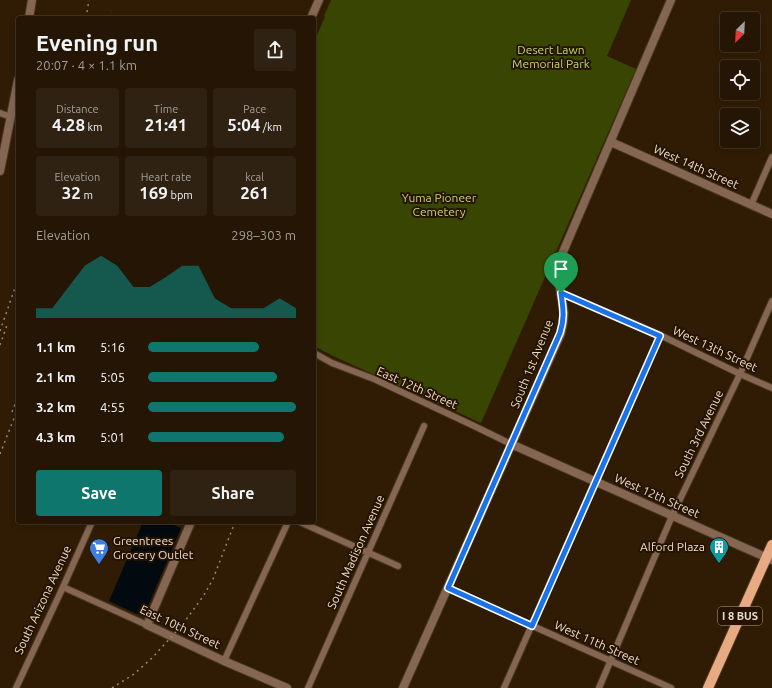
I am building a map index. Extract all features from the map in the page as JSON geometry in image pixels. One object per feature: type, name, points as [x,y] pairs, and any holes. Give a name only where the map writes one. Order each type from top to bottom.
[{"type":"main road","name":"I 8 BUS","points":[[708,688],[769,559],[772,544]]},
{"type":"street","points":[[29,16],[32,0]]},
{"type":"street","points":[[312,16],[319,0]]},
{"type":"street","name":"South 1st Avenue","points":[[403,688],[560,333],[564,313],[558,277],[560,259],[671,0]]},
{"type":"street","points":[[0,171],[16,91]]},
{"type":"street","points":[[0,113],[11,117]]},
{"type":"street","name":"West 14th Street","points":[[611,142],[772,214]]},
{"type":"street","points":[[751,205],[772,157]]},
{"type":"street","name":"West 13th Street","points":[[561,293],[660,336],[772,388]]},
{"type":"street","name":"South 3rd Avenue","points":[[599,688],[672,516],[740,374],[772,301]]},
{"type":"street","points":[[504,688],[660,336]]},
{"type":"street","name":"East 12th Street","points":[[316,354],[332,363],[472,424],[511,444]]},
{"type":"street","name":"South Madison Avenue","points":[[308,688],[424,426]]},
{"type":"street","name":"West 12th Street","points":[[511,444],[769,559]]},
{"type":"street","name":"South Arizona Avenue","points":[[16,688],[91,524]]},
{"type":"street","points":[[147,625],[190,524]]},
{"type":"street","points":[[224,661],[287,524]]},
{"type":"street","points":[[304,524],[398,566]]},
{"type":"street","name":"East 10th Street","points":[[63,587],[224,661],[287,688]]},
{"type":"street","name":"West 11th Street","points":[[448,588],[671,688]]},
{"type":"green space","name":"Yuma Pioneer Cemetery","points":[[331,0],[631,0],[607,56],[636,69],[481,423],[316,347],[316,37],[325,17],[324,16]]},
{"type":"shaded area","points":[[142,524],[172,524],[181,528],[146,611],[137,614],[109,601]]},
{"type":"railway","points":[[86,16],[89,0]]},
{"type":"railway","points":[[110,16],[111,12]]},
{"type":"railway","points":[[0,331],[16,285]]},
{"type":"railway","points":[[0,345],[7,325]]},
{"type":"railway","points":[[12,412],[16,402]]},
{"type":"railway","points":[[0,454],[16,413]]},
{"type":"railway","points":[[112,688],[134,674],[152,658],[183,624],[204,595],[213,579],[234,524]]},
{"type":"place","name":"Alford Plaza","points":[[719,564]]},
{"type":"place","name":"Greentrees Grocery Outlet","points":[[99,565]]},
{"type":"route","points":[[561,293],[660,336],[532,626],[448,588],[560,333],[564,313],[561,293]]},
{"type":"park label","name":"Desert Lawn Memorial Park","points":[[551,57]]}]
